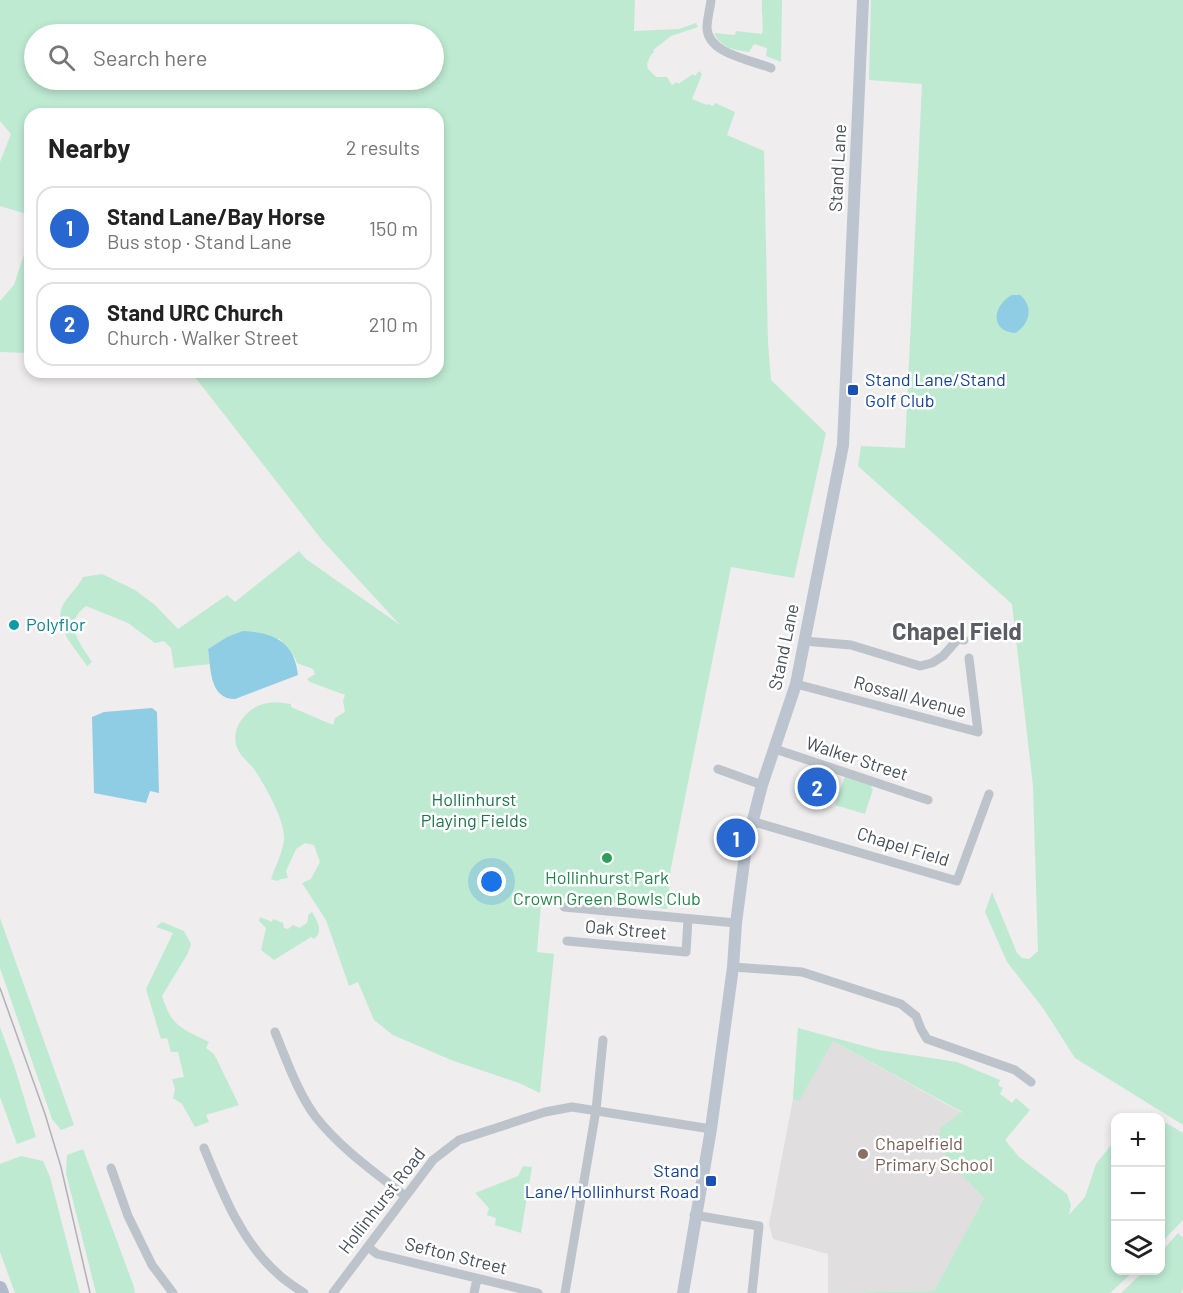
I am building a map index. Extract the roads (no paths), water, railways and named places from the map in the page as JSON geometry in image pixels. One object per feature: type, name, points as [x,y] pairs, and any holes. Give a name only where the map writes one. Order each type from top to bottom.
[{"type":"main road","points":[[0,1288],[2,1293]]},
{"type":"street","points":[[711,0],[707,26],[712,42],[719,49],[771,68]]},
{"type":"street","name":"Stand Lane","points":[[683,1293],[694,1215],[711,1129],[733,967],[740,881],[751,821],[796,684],[843,445],[863,0]]},
{"type":"street","points":[[756,62],[760,51]]},
{"type":"street","points":[[804,641],[851,645],[920,666],[932,663],[944,656],[958,639],[964,640]]},
{"type":"street","name":"Rossall Avenue","points":[[796,684],[978,732],[969,658]]},
{"type":"street","name":"Walker Street","points":[[775,749],[928,800]]},
{"type":"street","points":[[718,770],[762,785]]},
{"type":"street","name":"Chapel Field","points":[[751,821],[957,881],[989,794]]},
{"type":"street","points":[[564,907],[736,923]]},
{"type":"street","name":"Oak Street","points":[[567,941],[686,952],[688,919]]},
{"type":"street","points":[[733,967],[802,972],[901,1004],[916,1016],[927,1038],[1015,1070],[1031,1082]]},
{"type":"street","points":[[275,1032],[292,1072],[314,1114],[347,1151],[405,1196]]},
{"type":"street","points":[[565,1293],[596,1110],[603,1040]]},
{"type":"street","name":"Hollinhurst Road","points":[[333,1293],[433,1160],[459,1140],[545,1112],[572,1107],[711,1129]]},
{"type":"street","points":[[204,1148],[223,1194],[256,1251],[277,1273],[304,1293]]},
{"type":"street","points":[[111,1167],[148,1268],[173,1293]]},
{"type":"street","points":[[694,1215],[759,1226],[752,1293]]},
{"type":"street","name":"Sefton Street","points":[[368,1247],[377,1254],[538,1293]]},
{"type":"street","points":[[474,1293],[477,1279]]},
{"type":"water","points":[[1012,295],[1020,295],[1029,310],[1024,325],[1015,333],[1001,328],[997,317],[1001,305]]},
{"type":"water","points":[[243,631],[264,634],[281,641],[292,654],[298,675],[235,699],[226,698],[220,694],[213,681],[208,649],[227,637]]},
{"type":"water","points":[[152,708],[157,712],[159,793],[150,791],[146,803],[94,793],[92,717],[104,712]]},
{"type":"tram line","points":[[0,988],[45,1114],[61,1167],[90,1293]]},
{"type":"place","name":"Stand Lane/Stand Golf Club","points":[[853,390]]},
{"type":"place","name":"Polyflor","points":[[14,625]]},
{"type":"place","name":"Stand URC Church","points":[[817,787]]},
{"type":"place","name":"Stand Lane/Bay Horse","points":[[736,838]]},
{"type":"place","name":"Hollinhurst Park Crown Green Bowls Club","points":[[607,858]]},
{"type":"place","name":"Chapelfield Primary School","points":[[863,1154]]},
{"type":"place","name":"Stand Lane/Hollinhurst Road","points":[[711,1181]]},
{"type":"district","name":"Chapel Field","points":[[957,632]]},
{"type":"park label","name":"Hollinhurst Playing Fields","points":[[474,810]]}]
